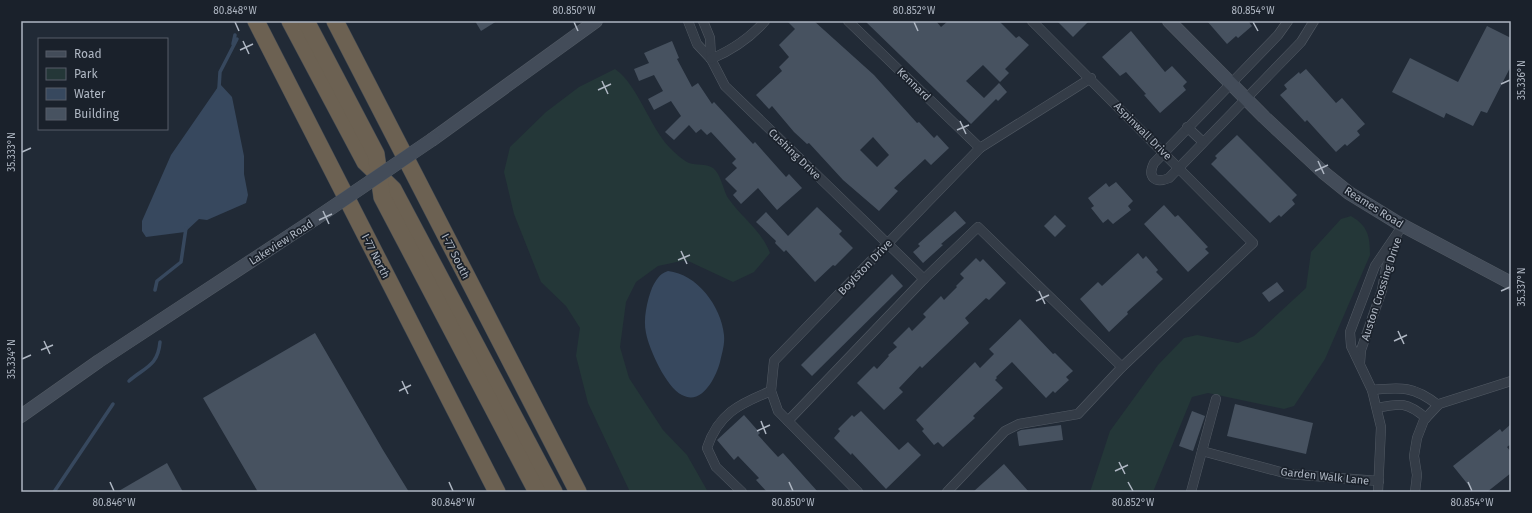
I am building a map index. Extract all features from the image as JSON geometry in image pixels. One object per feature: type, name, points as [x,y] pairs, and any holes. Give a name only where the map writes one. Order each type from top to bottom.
[{"type":"highway","name":"I-77 North","points":[[256,21],[497,492]]},
{"type":"highway","points":[[290,21],[356,130],[376,154],[379,176],[393,190],[403,222],[537,492]]},
{"type":"highway","points":[[306,21],[356,130]]},
{"type":"highway","name":"I-77 South","points":[[335,21],[578,492]]},
{"type":"highway","points":[[403,222],[554,492]]},
{"type":"main road","name":"Lakeview Road","points":[[21,416],[105,357],[433,140],[596,21]]},
{"type":"main road","name":"Reames Road","points":[[1169,21],[1323,172],[1360,201],[1511,283]]},
{"type":"street","name":"Cushing Drive","points":[[688,21],[697,44],[711,59],[725,86],[924,279]]},
{"type":"street","name":"Cushing Drive","points":[[703,21],[710,38],[711,59]]},
{"type":"street","points":[[711,59],[733,49],[757,30],[764,21]]},
{"type":"street","name":"Kennard","points":[[848,21],[980,148]]},
{"type":"street","name":"Aspinwall Drive","points":[[1032,21],[1091,78],[1253,243],[1122,367]]},
{"type":"street","points":[[1288,21],[1278,35],[1187,127],[1154,163],[1151,170],[1152,176],[1156,180],[1163,181],[1169,178],[1300,42],[1314,21]]},
{"type":"street","name":"Boylston Drive","points":[[858,492],[778,411],[771,391],[774,361],[980,148],[1091,78]]},
{"type":"street","points":[[1187,127],[1203,142]]},
{"type":"street","name":"Auston Crossing Drive","points":[[1360,363],[1361,350],[1382,290],[1386,268],[1403,225]]},
{"type":"street","name":"Auston Crossing Drive","points":[[1378,492],[1381,427],[1372,390],[1351,346],[1350,332],[1375,266],[1403,225]]},
{"type":"street","points":[[788,421],[924,279],[978,227],[1122,367],[1078,414],[1019,424],[1005,431],[947,492]]},
{"type":"street","points":[[1415,492],[1417,475],[1414,456],[1417,438],[1426,418],[1438,406],[1511,381]]},
{"type":"street","points":[[1372,390],[1401,388],[1421,394],[1438,406]]},
{"type":"street","points":[[742,492],[716,467],[707,448],[712,432],[725,416],[744,402],[771,391]]},
{"type":"street","points":[[1190,492],[1216,399]]},
{"type":"street","points":[[1377,408],[1396,404],[1409,405],[1426,418]]},
{"type":"street","name":"Garden Walk Lane","points":[[1202,451],[1288,474],[1379,481]]},
{"type":"green space","points":[[615,69],[623,76],[637,95],[656,129],[670,148],[687,162],[707,166],[716,171],[728,198],[757,231],[770,253],[754,272],[733,282],[686,260],[658,266],[636,282],[626,302],[620,347],[629,378],[663,430],[687,455],[708,492],[630,492],[588,403],[576,356],[580,328],[566,306],[541,282],[514,214],[504,172],[510,147],[546,112],[579,87]]},
{"type":"green space","points":[[1351,216],[1361,224],[1367,232],[1370,255],[1325,359],[1294,406],[1284,409],[1208,393],[1192,397],[1153,492],[1090,492],[1110,431],[1158,365],[1184,338],[1197,335],[1238,343],[1254,336],[1306,288],[1311,252],[1341,219]]},
{"type":"water","points":[[220,84],[232,97],[244,156],[244,174],[248,195],[246,203],[207,220],[199,219],[185,232],[146,237],[142,231],[142,221],[171,155]]},
{"type":"water","points":[[668,271],[679,273],[698,285],[713,303],[722,324],[724,342],[718,368],[707,388],[696,397],[682,395],[670,384],[654,358],[646,333],[645,316],[650,293],[658,278]]},
{"type":"building","points":[[475,21],[497,21],[481,31]]},
{"type":"building","points":[[787,21],[814,21],[874,75],[917,123],[919,122],[934,138],[937,135],[949,148],[931,165],[925,159],[894,188],[898,191],[879,211],[843,180],[809,143],[807,144],[794,132],[772,106],[769,109],[756,95],[782,71],[779,67],[789,57],[779,45],[795,29]],"holes":[[[873,137],[889,155],[877,167],[860,150]]]},
{"type":"building","points":[[865,21],[936,21],[941,27],[948,21],[999,21],[1016,38],[1019,36],[1029,45],[1005,69],[1009,73],[1000,82],[983,65],[966,81],[984,98],[999,83],[1007,92],[998,101],[996,99],[971,124]]},
{"type":"building","points":[[1057,21],[1089,21],[1073,37]]},
{"type":"building","points":[[1207,21],[1248,21],[1252,26],[1238,38],[1236,36],[1227,44]]},
{"type":"building","points":[[1487,26],[1511,38],[1511,66],[1487,113],[1481,111],[1473,126],[1446,113],[1444,118],[1392,92],[1410,58],[1458,82]]},
{"type":"building","points":[[1131,31],[1165,72],[1172,66],[1187,82],[1183,86],[1186,90],[1160,113],[1144,95],[1146,94],[1126,72],[1120,76],[1102,57]]},
{"type":"building","points":[[672,41],[679,58],[677,59],[692,87],[698,83],[712,104],[714,102],[753,144],[755,142],[786,177],[789,174],[802,188],[777,210],[758,188],[741,204],[733,195],[737,191],[725,179],[737,168],[732,163],[736,159],[711,132],[707,135],[701,129],[696,133],[689,125],[674,140],[665,132],[681,116],[671,101],[654,110],[648,99],[663,91],[654,75],[639,81],[634,69],[649,63],[644,53]]},
{"type":"building","points":[[1306,69],[1336,103],[1342,98],[1365,124],[1357,131],[1360,135],[1347,146],[1345,144],[1336,152],[1307,120],[1305,122],[1280,95],[1287,89],[1284,85],[1299,72],[1300,74]]},
{"type":"building","points":[[1237,135],[1297,195],[1292,200],[1295,204],[1281,217],[1279,215],[1270,223],[1211,164],[1217,158],[1215,156]]},
{"type":"building","points":[[1116,182],[1133,201],[1128,206],[1131,210],[1113,224],[1108,219],[1103,223],[1091,208],[1094,206],[1088,198],[1106,183],[1109,187]]},
{"type":"building","points":[[1164,205],[1175,217],[1178,215],[1208,247],[1205,249],[1209,253],[1188,272],[1144,224]]},
{"type":"building","points":[[817,207],[842,231],[839,234],[853,248],[835,266],[833,265],[815,282],[786,250],[784,252],[775,243],[776,241],[756,222],[766,212],[788,236]]},
{"type":"building","points":[[955,211],[966,223],[941,244],[943,245],[923,263],[913,252],[920,246],[918,244]]},
{"type":"building","points":[[1055,215],[1066,226],[1055,237],[1044,226]]},
{"type":"building","points":[[1138,253],[1143,259],[1146,256],[1158,270],[1156,272],[1163,279],[1127,312],[1128,314],[1109,332],[1080,299],[1098,282],[1102,286]]},
{"type":"building","points":[[976,258],[980,262],[983,259],[1006,283],[989,300],[986,298],[965,318],[969,323],[922,368],[920,366],[899,388],[903,392],[884,410],[857,383],[874,366],[877,369],[889,356],[888,355],[897,347],[893,343],[909,327],[912,331],[926,317],[923,314],[941,296],[944,300],[957,287],[956,286],[964,278],[960,274]]},
{"type":"building","points":[[892,274],[903,286],[812,376],[801,365]]},
{"type":"building","points":[[1277,282],[1284,291],[1269,302],[1262,293]]},
{"type":"building","points":[[1020,319],[1053,354],[1055,353],[1073,371],[1066,377],[1069,380],[1055,393],[1053,391],[1046,398],[1012,362],[996,377],[997,378],[995,380],[1003,388],[973,416],[975,418],[943,447],[938,442],[934,445],[922,431],[924,429],[916,420],[975,362],[980,368],[994,354],[989,349]]},
{"type":"building","points":[[315,333],[409,492],[258,492],[203,398]]},
{"type":"building","points":[[1235,404],[1313,423],[1306,454],[1227,436]]},
{"type":"building","points":[[861,411],[899,450],[908,442],[921,455],[886,489],[852,453],[851,455],[834,438],[840,431],[838,429],[852,415],[854,417]]},
{"type":"building","points":[[1192,411],[1205,416],[1193,451],[1179,446]]},
{"type":"building","points":[[744,415],[760,433],[758,435],[778,457],[783,453],[818,492],[767,492],[756,480],[759,478],[738,456],[734,460],[717,440]]},
{"type":"building","points":[[1511,424],[1511,444],[1507,447],[1511,452],[1511,473],[1487,492],[1474,492],[1453,466],[1500,429],[1502,432]]},
{"type":"building","points":[[1061,425],[1063,440],[1019,446],[1017,432],[1021,430]]},
{"type":"building","points":[[167,463],[183,492],[117,492]]},
{"type":"building","points":[[1004,464],[1029,492],[973,492]]},
{"type":"waterway","points":[[233,44],[235,35]]},
{"type":"waterway","points":[[219,88],[220,72],[237,39]]},
{"type":"waterway","points":[[155,290],[157,281],[181,262],[186,228]]},
{"type":"waterway","points":[[129,381],[154,361],[159,350],[160,342]]},
{"type":"waterway","points":[[54,492],[113,404]]}]
